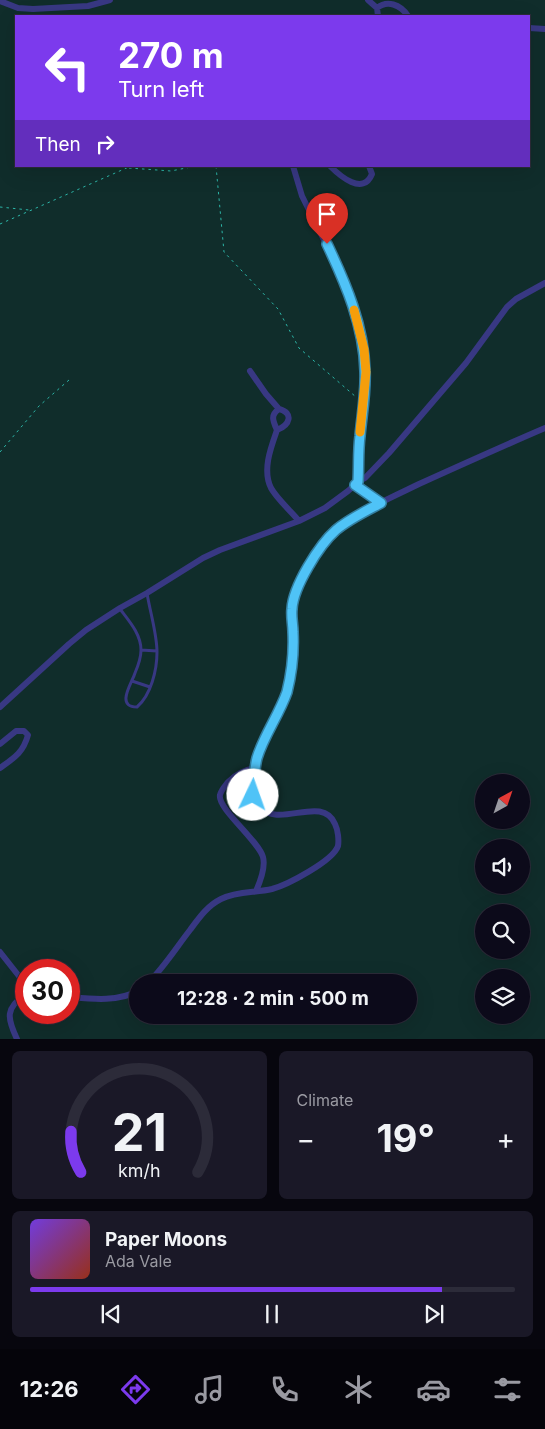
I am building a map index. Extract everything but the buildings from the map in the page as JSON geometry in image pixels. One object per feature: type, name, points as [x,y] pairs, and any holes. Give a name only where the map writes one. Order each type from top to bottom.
[{"type":"street","points":[[0,1],[18,8],[33,9],[88,6],[110,0]]},
{"type":"street","points":[[368,0],[376,8],[378,15]]},
{"type":"street","points":[[376,8],[380,2],[390,0],[404,10],[407,15]]},
{"type":"street","points":[[530,28],[545,29]]},
{"type":"street","points":[[293,167],[302,196],[327,244],[352,302],[364,349],[366,372],[357,483]]},
{"type":"street","points":[[331,167],[346,179],[360,184],[368,181],[372,174],[369,167]]},
{"type":"street","points":[[0,708],[69,644],[86,630],[120,608],[220,550],[299,521],[325,508],[365,478],[466,363],[507,307],[516,299],[545,283]]},
{"type":"street","points":[[250,371],[279,409],[288,414],[289,418],[284,427],[277,430]]},
{"type":"street","points":[[279,409],[272,416],[277,430],[270,450],[268,464],[270,486],[299,521]]},
{"type":"street","points":[[157,974],[202,914],[211,905],[233,894],[274,888],[323,863],[335,852],[338,833],[334,822],[328,814],[316,811],[273,814],[259,808],[253,795],[258,756],[277,717],[291,674],[294,637],[292,608],[295,593],[325,542],[348,521],[381,503],[545,428]]},
{"type":"street","points":[[357,483],[381,503]]},
{"type":"street","points":[[0,744],[16,731],[24,731],[28,735],[21,752],[0,768]]},
{"type":"street","points":[[255,768],[244,770],[232,777],[219,796],[220,804],[237,822],[262,856],[264,865],[256,891]]},
{"type":"street","points":[[0,952],[15,971]]},
{"type":"street","points":[[80,997],[114,999],[129,995]]},
{"type":"street","points":[[15,1004],[9,1017],[17,1039]]},
{"type":"lane","points":[[120,608],[136,632],[141,650],[132,681],[126,693],[128,705],[137,707],[150,687],[156,664],[157,651],[147,593]]},
{"type":"lane","points":[[141,650],[157,651]]},
{"type":"lane","points":[[132,681],[150,687]]},
{"type":"path","points":[[0,224],[128,168],[171,172],[192,167]]},
{"type":"path","points":[[216,167],[224,252],[278,308],[299,348],[364,404]]},
{"type":"path","points":[[0,207],[31,210]]},
{"type":"path","points":[[0,452],[39,406],[69,380]]},
{"type":"green space","points":[[0,0],[545,0],[545,1039],[0,1039]]},
{"type":"slow traffic","points":[[354,310],[364,349],[366,372],[360,432]]},
{"type":"route","points":[[253,795],[258,756],[277,717],[291,674],[294,629],[292,608],[295,593],[303,576],[325,542],[336,530],[348,521],[381,503],[355,485],[358,482],[364,404],[366,372],[364,349],[352,302],[327,244]]}]
